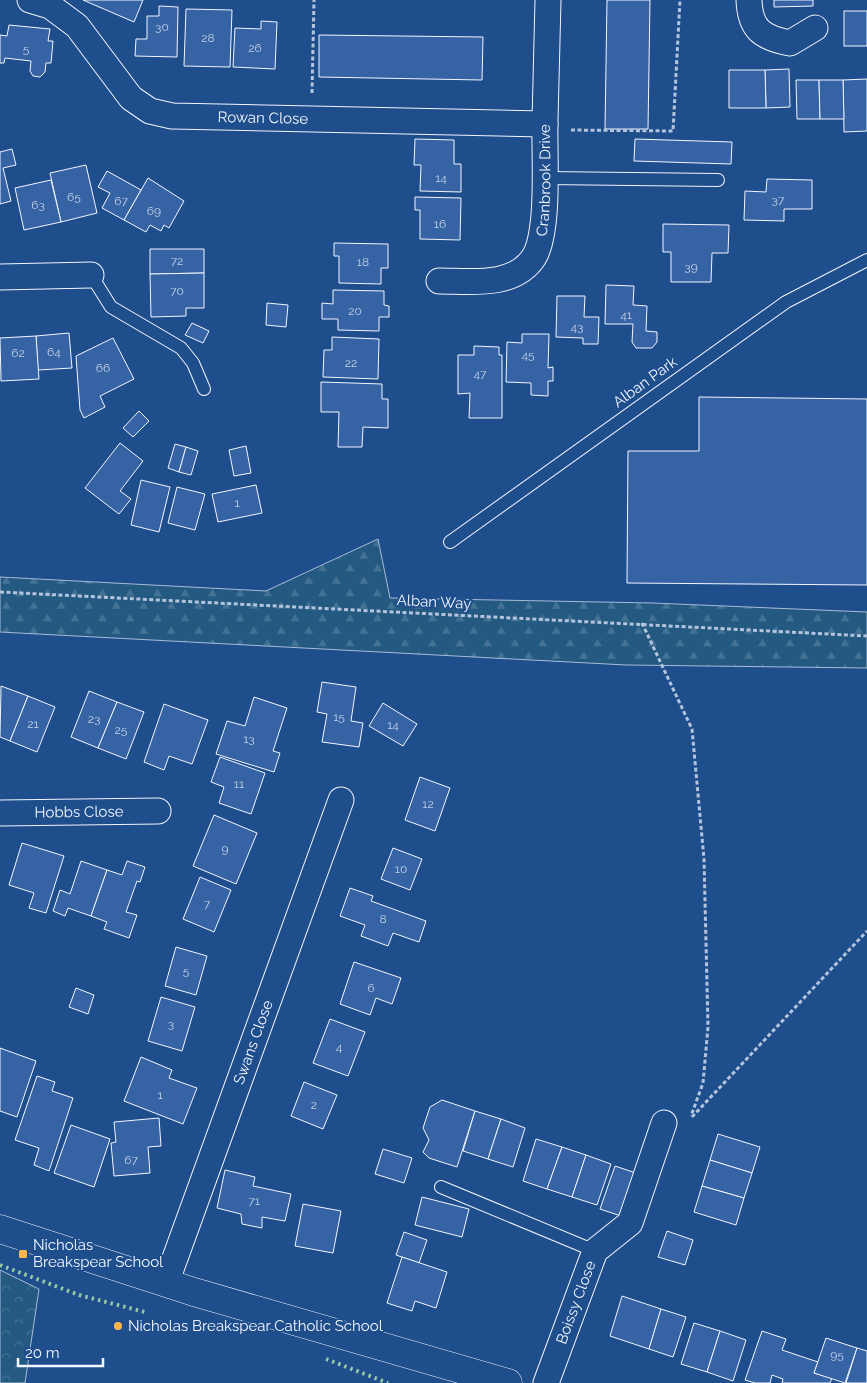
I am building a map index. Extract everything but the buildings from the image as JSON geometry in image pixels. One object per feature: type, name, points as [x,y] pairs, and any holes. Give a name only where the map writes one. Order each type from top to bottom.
[{"type":"street","name":"Rowan Close","points":[[30,0],[50,6],[77,26],[131,98],[150,111],[172,116],[545,127]]},
{"type":"street","name":"Cranbrook Drive","points":[[439,281],[496,281],[518,271],[534,257],[541,236],[546,178],[545,127],[548,0]]},
{"type":"street","points":[[749,0],[750,17],[759,30],[773,40],[790,43],[815,28]]},
{"type":"street","points":[[0,277],[91,275]]},
{"type":"street","name":"Swans Close","points":[[166,1283],[341,800]]},
{"type":"street","name":"Hobbs Close","points":[[0,813],[158,811]]},
{"type":"street","name":"Boissy Close","points":[[546,1383],[595,1251],[630,1223],[664,1123]]},
{"type":"street","points":[[0,1229],[166,1283],[508,1383]]},
{"type":"lane","points":[[546,178],[718,180]]},
{"type":"lane","name":"Alban Park","points":[[450,542],[786,302],[867,260]]},
{"type":"lane","points":[[91,275],[111,307],[181,348],[193,363],[204,389]]},
{"type":"lane","points":[[441,1187],[595,1251]]},
{"type":"path","points":[[311,119],[314,0]]},
{"type":"path","points":[[545,127],[673,131],[680,0]]},
{"type":"path","name":"Alban Way","points":[[0,592],[642,623],[867,636]]},
{"type":"path","points":[[642,623],[692,730],[704,859],[708,1027],[703,1083],[690,1119],[867,931]]},
{"type":"green space","points":[[378,539],[390,598],[652,603],[867,612],[867,668],[626,665],[0,632],[0,577],[266,591]]},
{"type":"green space","points":[[0,1270],[39,1289],[25,1383],[0,1383]]},
{"type":"hedge","points":[[0,1265],[79,1295],[145,1312]]},
{"type":"hedge","points":[[326,1359],[388,1383]]},
{"type":"place","name":"Nicholas Breakspear School","points":[[23,1254]]},
{"type":"place","name":"Nicholas Breakspear Catholic School","points":[[118,1326]]}]
